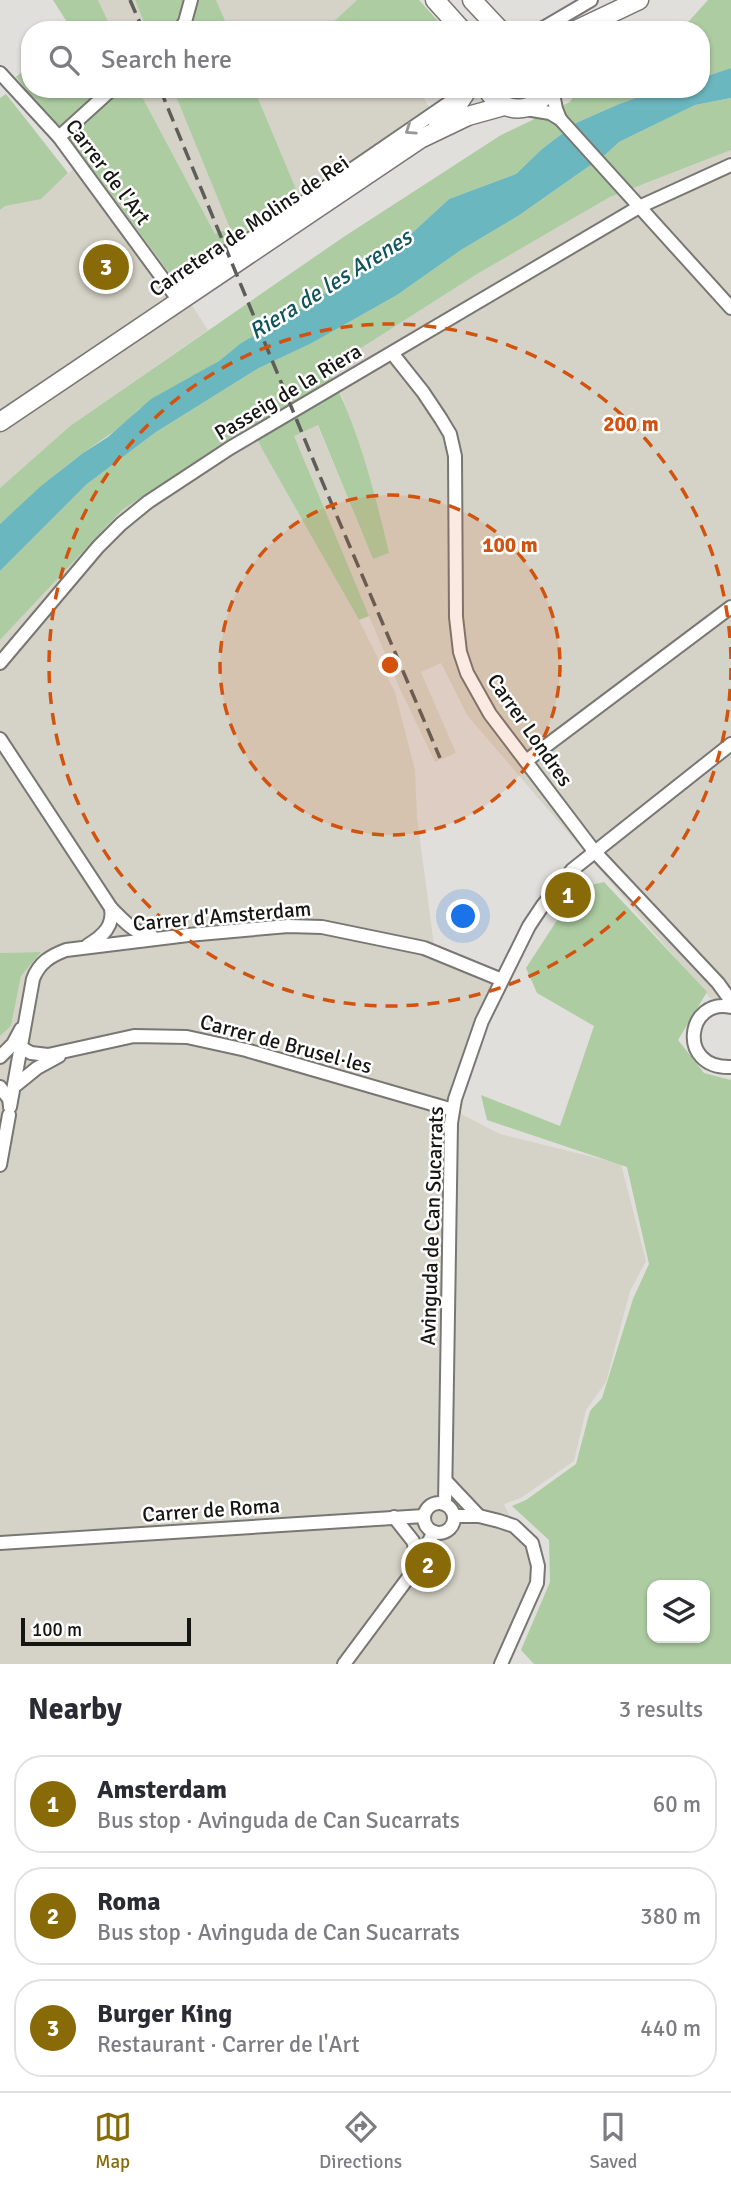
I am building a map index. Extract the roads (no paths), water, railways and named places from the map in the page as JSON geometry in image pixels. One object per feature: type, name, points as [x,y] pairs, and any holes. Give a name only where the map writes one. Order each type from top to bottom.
[{"type":"main road","points":[[435,0],[454,21]]},
{"type":"main road","points":[[472,0],[492,21]]},
{"type":"main road","points":[[595,21],[639,0]]},
{"type":"main road","points":[[600,21],[605,16]]},
{"type":"main road","name":"Carretera de Molins de Rei","points":[[420,139],[461,98]]},
{"type":"main road","points":[[493,98],[504,106]]},
{"type":"main road","points":[[526,108],[543,98]]},
{"type":"main road","name":"Carretera de Molins de Rei","points":[[0,422],[176,296],[420,139],[468,116],[504,106],[526,108]]},
{"type":"street","points":[[185,21],[191,0]]},
{"type":"street","points":[[555,21],[588,1]]},
{"type":"street","name":"Carrer de l'Art","points":[[0,73],[21,96]]},
{"type":"street","name":"Carrer de l'Art","points":[[23,98],[59,137],[176,296]]},
{"type":"street","points":[[59,137],[102,98]]},
{"type":"street","name":"Carretera de Molins de Rei","points":[[176,296],[456,98]]},
{"type":"street","points":[[553,98],[561,119],[731,308]]},
{"type":"street","points":[[526,108],[550,113],[561,119]]},
{"type":"street","name":"Passeig de la Riera","points":[[0,663],[98,547],[148,502],[220,454],[639,208],[731,165]]},
{"type":"street","name":"Carrer Londres","points":[[392,353],[423,392],[450,434],[454,456],[456,617],[460,652],[467,673],[490,714],[594,851],[718,983],[731,1001]]},
{"type":"street","points":[[526,761],[731,607]]},
{"type":"street","points":[[0,739],[111,908],[129,927],[139,933],[163,938]]},
{"type":"street","name":"Avinguda de Can Sucarrats","points":[[445,1504],[450,1146],[453,1110],[482,1021],[542,905],[558,884],[594,851],[731,744]]},
{"type":"street","points":[[81,948],[98,939],[108,928],[113,918],[111,908]]},
{"type":"street","name":"Carrer d'Amsterdam","points":[[9,1111],[16,1085],[33,979],[37,968],[51,955],[81,948],[163,938],[288,926],[322,927],[424,948],[502,980]]},
{"type":"street","points":[[731,1007],[720,1006],[705,1013],[695,1024],[693,1034],[695,1048],[704,1061],[719,1067],[731,1067]]},
{"type":"street","name":"Carrer d'Amsterdam","points":[[0,1058],[13,1044],[27,1020]]},
{"type":"street","name":"Carrer de Brusel·les","points":[[22,1048],[38,1055],[66,1052],[134,1036],[187,1037],[246,1050],[453,1110]]},
{"type":"street","name":"Carrer de Brusel·les","points":[[16,1085],[37,1068],[66,1052]]},
{"type":"street","points":[[0,1087],[9,1099],[0,1165]]},
{"type":"street","points":[[0,1128],[9,1111]]},
{"type":"street","points":[[446,1481],[479,1516]]},
{"type":"street","points":[[432,1504],[445,1504],[450,1507],[454,1516],[448,1530],[434,1532],[426,1526],[424,1516],[432,1504]]},
{"type":"street","name":"Carrer de Roma","points":[[0,1543],[424,1516]]},
{"type":"street","points":[[454,1516],[479,1516],[514,1526],[532,1543],[538,1566],[537,1583],[501,1664]]},
{"type":"street","points":[[394,1517],[413,1541],[419,1561]]},
{"type":"street","points":[[344,1664],[419,1561],[434,1532]]},
{"type":"water","points":[[731,68],[731,98],[695,105],[619,142],[605,155],[518,216],[461,250],[397,295],[312,343],[259,368],[156,432],[87,484],[0,571],[0,524],[41,486],[108,437],[151,399],[219,361],[241,343],[309,304],[398,246],[449,199],[516,174],[542,149],[576,123],[636,98],[710,98],[710,75]]},
{"type":"railway","points":[[130,0],[139,21]]},
{"type":"railway","points":[[164,98],[440,758]]},
{"type":"place","name":"Burger King","points":[[106,267]]},
{"type":"place","name":"Amsterdam","points":[[568,895]]},
{"type":"place","name":"Roma","points":[[428,1565]]},
{"type":"water label","name":"Riera de les Arenes","points":[[330,284]]}]
